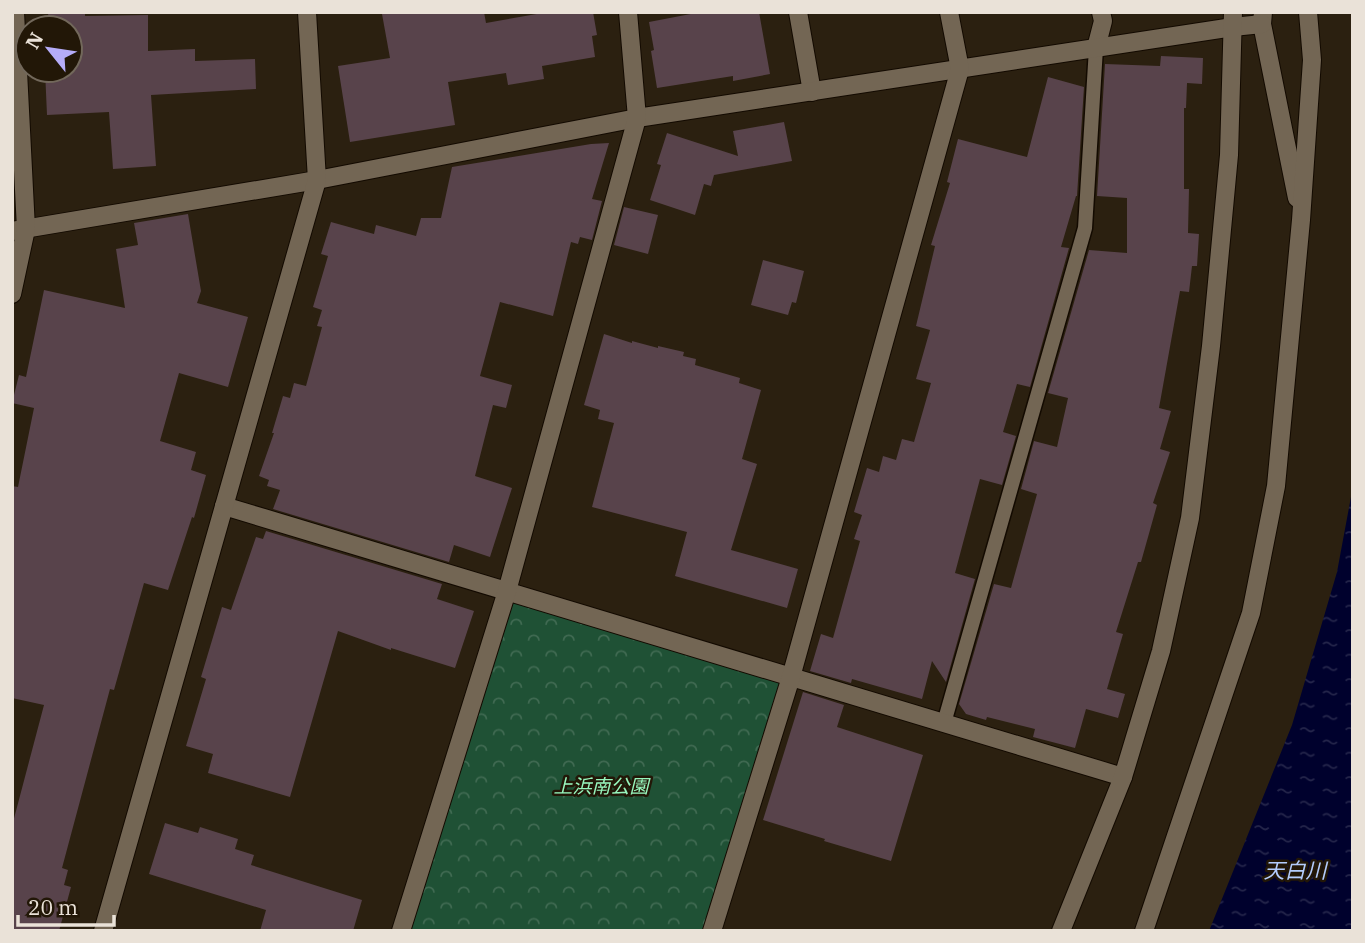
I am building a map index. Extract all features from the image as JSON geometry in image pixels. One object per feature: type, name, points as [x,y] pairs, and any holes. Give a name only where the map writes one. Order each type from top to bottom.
[{"type":"street","points":[[12,294],[19,230],[16,12]]},
{"type":"street","points":[[103,931],[317,180],[307,12]]},
{"type":"street","points":[[401,931],[506,591],[637,118],[628,12]]},
{"type":"street","points":[[798,12],[812,92]]},
{"type":"street","points":[[712,931],[791,677],[960,69],[949,12]]},
{"type":"street","points":[[1096,48],[1103,21],[1101,12]]},
{"type":"street","points":[[1144,931],[1251,613],[1276,486],[1301,220],[1312,60],[1308,12]]},
{"type":"street","points":[[19,230],[317,180],[637,118],[1096,48],[1233,20],[1262,18],[1301,220]]},
{"type":"street","points":[[1061,931],[1123,777],[1161,651],[1190,518],[1211,346],[1228,155],[1233,20]]},
{"type":"street","points":[[224,506],[1123,777]]},
{"type":"lane","points":[[944,723],[1085,228],[1096,48]]},
{"type":"green space","name":"上浜南公園","points":[[513,593],[783,678],[704,931],[409,931]]},
{"type":"water","name":"天白川","points":[[1353,486],[1353,931],[1209,931],[1292,725],[1337,572]]},
{"type":"building","points":[[85,12],[85,16],[148,15],[148,51],[195,49],[195,61],[255,59],[256,89],[151,95],[156,166],[113,169],[109,112],[47,115],[46,84],[84,84],[84,14],[48,14]]},
{"type":"building","points":[[484,12],[486,23],[548,12],[593,12],[597,35],[592,36],[595,57],[542,66],[544,79],[508,85],[506,73],[448,82],[455,125],[350,142],[338,66],[390,58],[382,14]]},
{"type":"building","points":[[701,12],[759,12],[770,74],[733,81],[733,76],[657,88],[649,22]]},
{"type":"building","points":[[1161,56],[1203,58],[1202,84],[1187,83],[1184,108],[1184,189],[1189,189],[1188,233],[1199,234],[1197,266],[1192,266],[1189,292],[1180,291],[1159,408],[1171,411],[1160,449],[1170,452],[1153,503],[1157,505],[1141,562],[1138,562],[1116,632],[1123,634],[1107,689],[1125,694],[1118,718],[1086,709],[1075,748],[1033,737],[1035,729],[966,714],[959,704],[994,584],[1011,588],[1037,494],[1021,489],[1034,441],[1057,447],[1068,398],[1048,393],[1089,250],[1127,253],[1127,198],[1097,196],[1105,64],[1160,66]]},
{"type":"building","points":[[1048,77],[1084,87],[1077,196],[1061,247],[1069,248],[1030,387],[1017,384],[1003,432],[1016,436],[1002,485],[980,479],[955,573],[975,579],[946,682],[932,661],[922,699],[852,679],[851,683],[810,671],[821,634],[833,638],[860,541],[854,539],[862,515],[854,512],[867,468],[879,472],[883,456],[896,460],[902,439],[914,442],[931,383],[916,379],[930,330],[916,326],[935,246],[931,245],[950,183],[947,182],[958,139],[1027,157]]},
{"type":"building","points":[[784,122],[792,161],[714,175],[711,186],[704,184],[695,215],[650,200],[667,133],[738,156],[733,131]]},
{"type":"building","points":[[609,143],[592,199],[602,201],[592,240],[580,237],[578,244],[571,242],[553,316],[500,302],[480,376],[512,385],[506,408],[493,405],[475,476],[512,488],[490,557],[454,545],[449,562],[273,509],[280,490],[267,486],[269,480],[259,476],[283,396],[290,398],[294,383],[306,386],[322,327],[317,326],[322,310],[313,307],[328,256],[321,254],[331,222],[374,234],[376,225],[416,236],[421,218],[441,218],[452,167]]},
{"type":"building","points":[[624,207],[658,215],[648,254],[614,245]]},
{"type":"building","points":[[188,214],[201,291],[197,303],[248,317],[228,387],[179,373],[160,441],[196,452],[191,470],[206,475],[194,518],[192,517],[168,590],[144,583],[114,690],[110,689],[62,868],[68,870],[64,885],[71,887],[59,931],[12,931],[12,826],[44,705],[12,698],[12,486],[18,487],[34,408],[12,403],[19,375],[26,377],[44,290],[125,308],[116,249],[138,245],[134,223]]},
{"type":"building","points":[[763,260],[804,271],[796,303],[792,302],[788,315],[751,305]]},
{"type":"building","points":[[604,334],[632,343],[684,352],[683,356],[696,359],[695,365],[740,378],[739,383],[761,390],[742,459],[757,464],[731,550],[798,569],[787,608],[675,576],[687,532],[592,507],[614,423],[598,419],[600,410],[584,405]]},
{"type":"building","points":[[266,531],[442,584],[437,599],[474,611],[455,668],[391,650],[338,631],[290,797],[208,773],[213,754],[186,746],[206,679],[201,677],[222,607],[231,610],[256,537],[263,539]]},
{"type":"building","points":[[803,692],[844,705],[837,727],[923,755],[891,861],[763,820]]},
{"type":"building","points":[[165,823],[198,833],[200,827],[238,839],[235,849],[254,855],[251,865],[362,900],[353,931],[260,931],[266,910],[149,874]]}]
